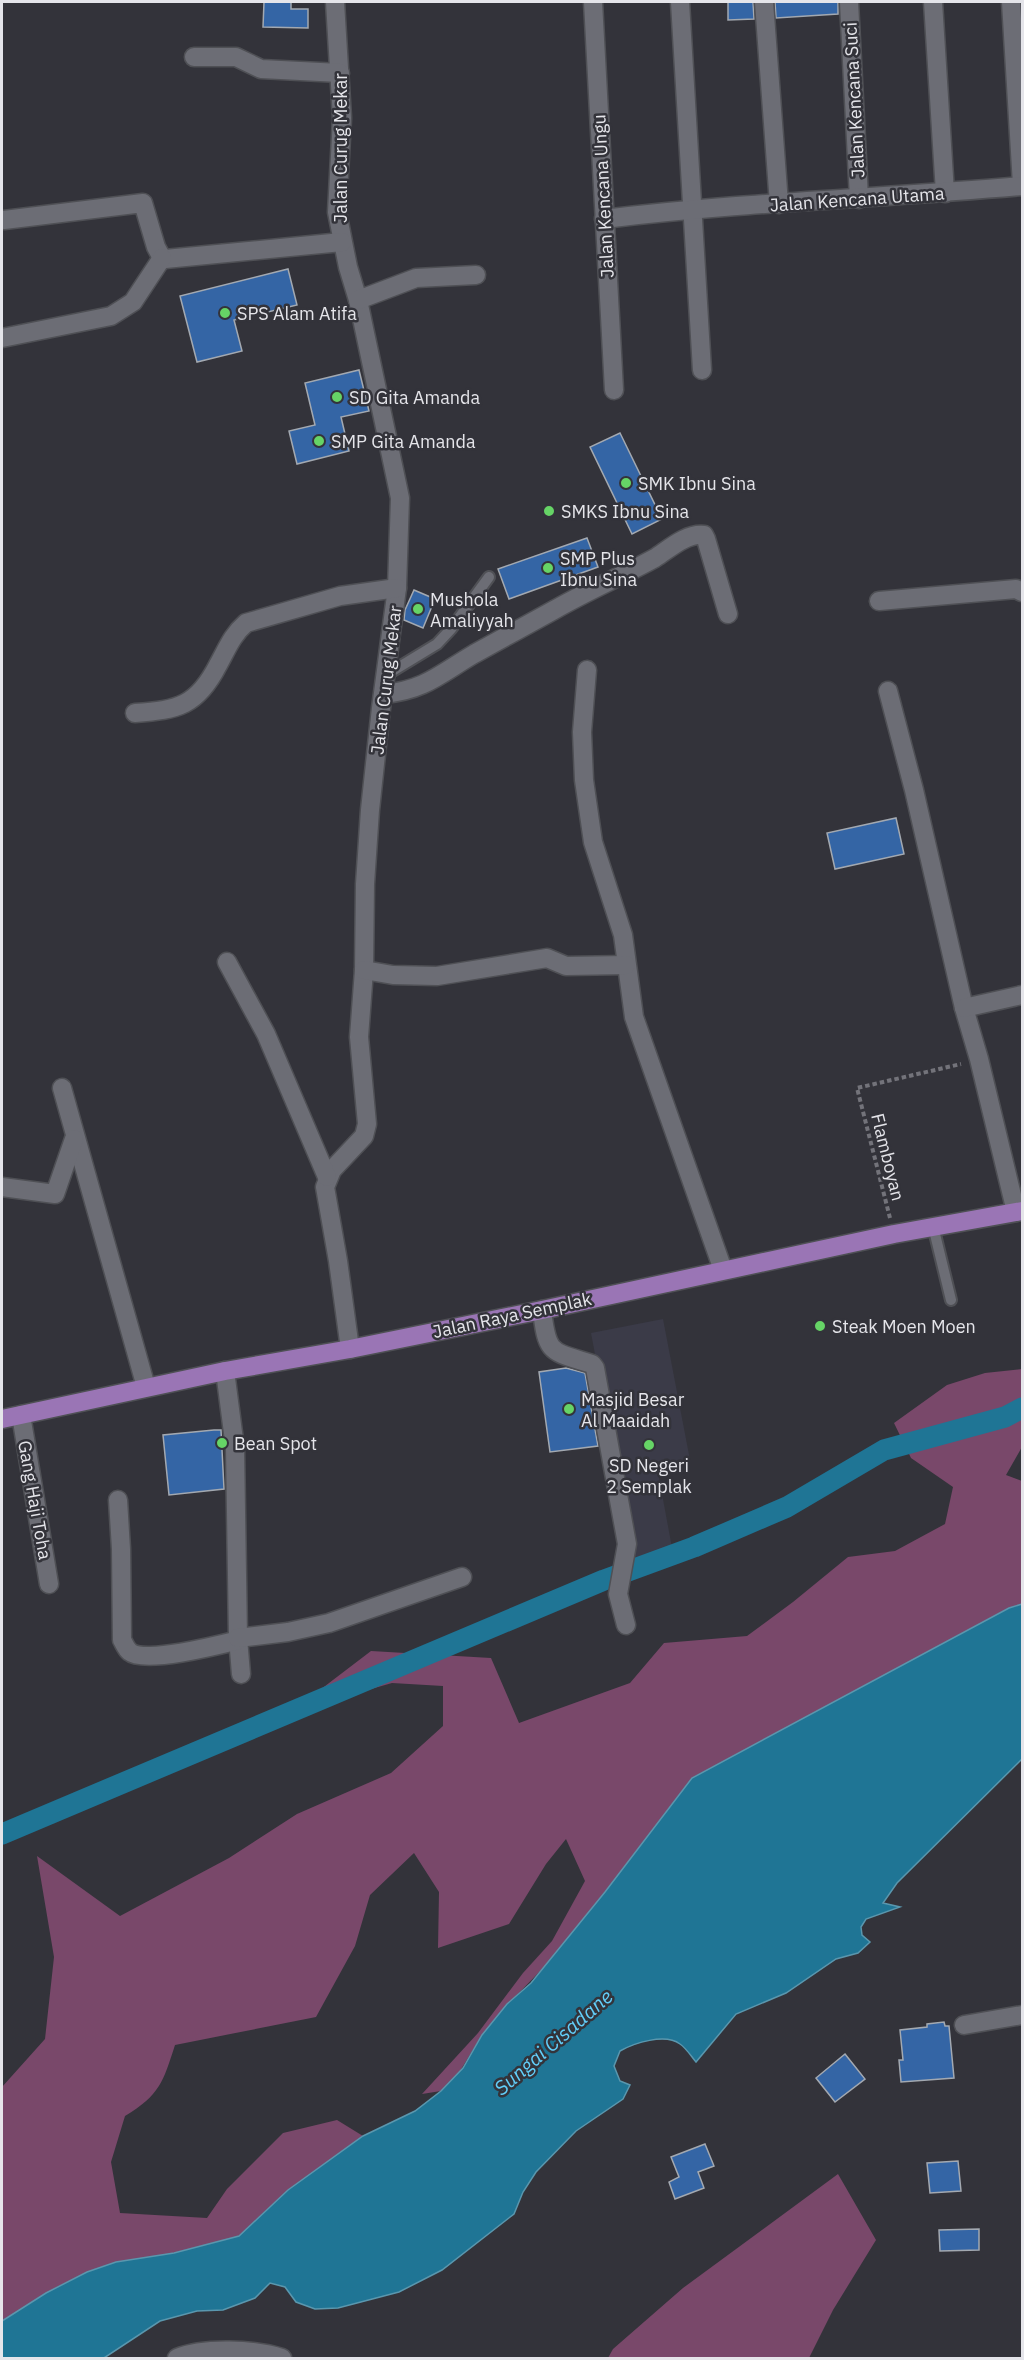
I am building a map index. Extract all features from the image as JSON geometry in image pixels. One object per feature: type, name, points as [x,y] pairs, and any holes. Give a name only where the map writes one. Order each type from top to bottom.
[{"type":"main road","name":"Jalan Raya Semplak","points":[[2,1419],[225,1371],[542,1310],[933,1226],[1019,1212]]},
{"type":"street","name":"Jalan Curug Mekar","points":[[327,1177],[364,1136],[367,1124],[359,1037],[364,970],[365,884],[369,820],[397,588],[400,498],[337,212],[342,118],[335,2]]},
{"type":"street","name":"Jalan Kencana Ungu","points":[[593,2],[614,390]]},
{"type":"street","points":[[680,2],[702,370]]},
{"type":"street","points":[[764,2],[779,204]]},
{"type":"street","name":"Jalan Kencana Suci","points":[[849,2],[859,199]]},
{"type":"street","points":[[933,2],[945,193]]},
{"type":"street","points":[[1011,2],[1023,185]]},
{"type":"street","points":[[194,57],[236,57],[261,69],[340,73]]},
{"type":"street","name":"Jalan Kencana Utama","points":[[604,219],[691,208],[859,199],[1023,185]]},
{"type":"street","points":[[4,220],[143,202],[156,247],[162,258]]},
{"type":"street","points":[[162,258],[342,242]]},
{"type":"street","points":[[2,338],[111,316],[133,302],[162,258]]},
{"type":"street","points":[[358,300],[416,278],[476,275]]},
{"type":"street","points":[[384,694],[406,692],[429,682],[567,602],[656,557],[682,540],[696,535],[704,535],[706,539],[728,614]]},
{"type":"street","points":[[135,713],[164,711],[183,706],[205,687],[236,632],[246,623],[340,596],[397,588]]},
{"type":"street","points":[[879,601],[1016,589],[1023,592]]},
{"type":"street","points":[[587,670],[582,732],[584,780],[593,842],[623,935],[634,1017],[723,1270]]},
{"type":"street","points":[[888,691],[914,790],[964,1008],[1019,1212]]},
{"type":"street","points":[[364,970],[393,975],[437,975],[547,958],[566,966],[626,966]]},
{"type":"street","points":[[227,962],[266,1034],[327,1177],[325,1187],[350,1348]]},
{"type":"street","points":[[964,1008],[1023,994]]},
{"type":"street","points":[[62,1088],[74,1139],[146,1387]]},
{"type":"street","points":[[2,1186],[55,1194],[74,1139]]},
{"type":"street","points":[[542,1310],[544,1334],[554,1352],[592,1364],[595,1368],[627,1544],[618,1594],[626,1625]]},
{"type":"street","points":[[225,1371],[235,1448],[238,1639],[242,1674]]},
{"type":"street","name":"Gang Haji Toha","points":[[21,1415],[49,1584]]},
{"type":"street","points":[[118,1500],[122,1640],[129,1652],[137,1656],[152,1656],[202,1648],[238,1639],[329,1623],[462,1577]]},
{"type":"street","points":[[964,2025],[1023,2015]]},
{"type":"street","points":[[177,2358],[193,2354],[216,2355],[246,2352],[282,2358]]},
{"type":"lane","points":[[386,675],[437,644],[451,629],[489,577]]},
{"type":"lane","points":[[933,1226],[951,1300]]},
{"type":"path","name":"Flamboyan","points":[[894,1234],[856,1088],[979,1059]]},
{"type":"shaded area","name":"SD Negeri 2 Semplak","points":[[663,1319],[690,1460],[657,1467],[673,1553],[634,1561],[591,1333]]},
{"type":"shaded area","points":[[1022,1369],[1022,1447],[1006,1475],[1022,1481],[1022,1604],[1009,1608],[692,1778],[593,1908],[546,1965],[482,2035],[460,2071],[441,2091],[422,2094],[478,2033],[523,1973],[552,1941],[585,1881],[566,1839],[546,1864],[509,1924],[438,1948],[439,1892],[414,1853],[370,1895],[355,1946],[316,2017],[175,2045],[159,2086],[146,2101],[125,2116],[111,2162],[120,2213],[207,2218],[227,2189],[283,2133],[337,2120],[363,2136],[276,2201],[239,2236],[174,2253],[119,2262],[87,2272],[46,2293],[2,2321],[2,2087],[45,2039],[54,1957],[37,1856],[120,1916],[229,1858],[297,1814],[391,1773],[443,1726],[443,1686],[392,1683],[291,1712],[371,1651],[491,1658],[519,1723],[630,1683],[664,1643],[747,1636],[848,1557],[895,1551],[945,1524],[953,1487],[911,1458],[894,1423],[947,1385],[985,1373]]},
{"type":"shaded area","points":[[838,2174],[876,2240],[833,2310],[809,2358],[608,2358],[613,2349],[683,2288]]},
{"type":"water","name":"Sungai Cisadane","points":[[1022,1604],[1022,1759],[897,1883],[883,1903],[900,1907],[866,1919],[861,1927],[862,1935],[870,1942],[858,1953],[836,1959],[786,1993],[736,2014],[696,2062],[682,2046],[666,2039],[641,2042],[620,2051],[614,2066],[620,2081],[630,2085],[623,2099],[576,2131],[536,2172],[523,2192],[514,2214],[442,2270],[399,2292],[338,2308],[315,2309],[296,2302],[285,2287],[270,2283],[255,2298],[223,2310],[197,2311],[160,2321],[104,2358],[2,2358],[2,2321],[46,2293],[87,2272],[116,2262],[174,2253],[239,2236],[288,2190],[363,2136],[415,2111],[441,2091],[463,2068],[482,2035],[507,2004],[531,1983],[605,1892],[692,1778],[1009,1608]]},
{"type":"building","points":[[264,2],[291,2],[291,9],[308,9],[308,28],[263,27]]},
{"type":"building","points":[[728,2],[753,2],[754,19],[728,20]]},
{"type":"building","points":[[775,2],[838,2],[838,14],[776,18]]},
{"type":"building","name":"SPS Alam Atifa","points":[[288,269],[297,305],[234,320],[242,351],[197,362],[180,296]]},
{"type":"building","points":[[359,370],[369,411],[341,417],[349,451],[297,464],[289,431],[315,425],[305,383]]},
{"type":"building","name":"SMK Ibnu Sina","points":[[620,433],[662,519],[632,534],[590,447]]},
{"type":"building","name":"SMP Plus Ibnu Sina","points":[[587,538],[598,567],[509,599],[498,569]]},
{"type":"building","name":"Mushola Amaliyyah","points":[[414,590],[435,599],[423,628],[404,620],[405,610]]},
{"type":"building","points":[[896,818],[904,854],[835,869],[827,833]]},
{"type":"building","name":"Masjid Besar Al Maaidah","points":[[566,1368],[585,1373],[598,1446],[550,1452],[539,1372]]},
{"type":"building","points":[[221,1430],[224,1489],[169,1495],[163,1435]]},
{"type":"building","points":[[944,2022],[945,2026],[949,2026],[954,2078],[901,2082],[899,2060],[903,2060],[900,2030],[927,2027],[927,2024]]},
{"type":"building","points":[[845,2054],[865,2079],[835,2102],[816,2078]]},
{"type":"building","points":[[705,2144],[714,2166],[698,2172],[704,2188],[675,2199],[669,2182],[679,2177],[671,2157]]},
{"type":"building","points":[[958,2161],[961,2191],[930,2193],[927,2163]]},
{"type":"building","points":[[979,2229],[979,2250],[940,2251],[939,2230]]},
{"type":"waterway","points":[[2,1834],[604,1580],[694,1547],[787,1507],[884,1450],[1005,1417],[1022,1408]]},
{"type":"place","name":"SPS Alam Atifa","points":[[225,313]]},
{"type":"place","name":"SD Gita Amanda","points":[[337,397]]},
{"type":"place","name":"SMP Gita Amanda","points":[[319,441]]},
{"type":"place","name":"SMK Ibnu Sina","points":[[626,483]]},
{"type":"place","name":"SMKS Ibnu Sina","points":[[549,511]]},
{"type":"place","name":"SMP Plus Ibnu Sina","points":[[548,568]]},
{"type":"place","name":"Mushola Amaliyyah","points":[[418,609]]},
{"type":"place","name":"Steak Moen Moen","points":[[820,1326]]},
{"type":"place","name":"Masjid Besar Al Maaidah","points":[[569,1409]]},
{"type":"place","name":"Bean Spot","points":[[222,1443]]},
{"type":"place","name":"SD Negeri 2 Semplak","points":[[649,1445]]}]
